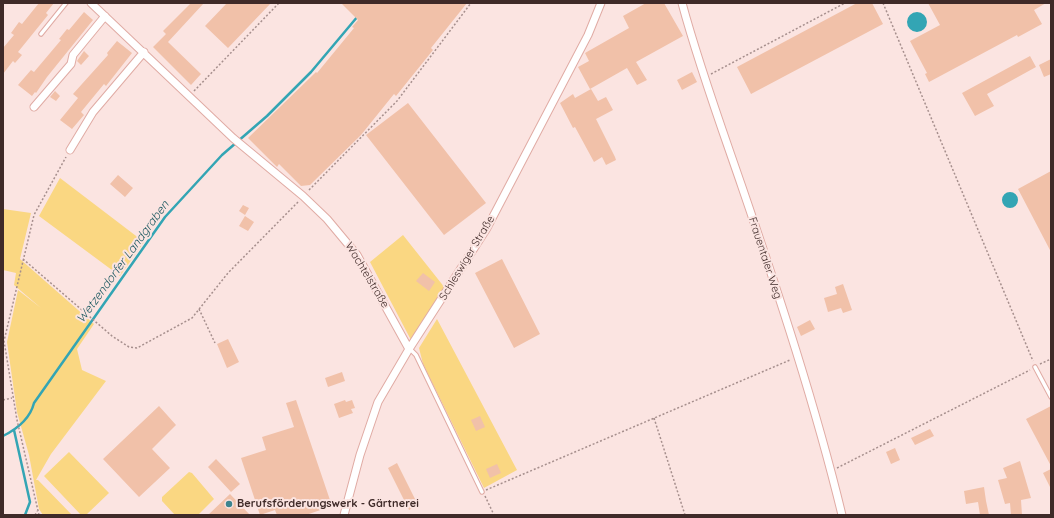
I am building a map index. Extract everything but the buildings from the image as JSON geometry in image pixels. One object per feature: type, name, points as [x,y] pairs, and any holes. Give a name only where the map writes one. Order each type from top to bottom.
[{"type":"street","name":"Wachtelstraße","points":[[91,3],[144,52],[188,97],[241,145],[303,196],[327,219],[357,255],[409,349]]},
{"type":"street","name":"Schleswiger Straße","points":[[344,515],[360,455],[378,402],[409,349],[487,228],[588,35],[601,3]]},
{"type":"street","name":"Frauentaler Weg","points":[[682,3],[704,78],[742,188],[797,357],[831,470],[842,515]]},
{"type":"street","points":[[34,107],[70,64],[73,55],[105,16]]},
{"type":"street","points":[[70,150],[94,112],[144,52]]},
{"type":"lane","points":[[41,34],[66,3]]},
{"type":"lane","name":"Wachtelstraße","points":[[409,349],[416,355],[482,492]]},
{"type":"lane","points":[[1035,367],[1051,397]]},
{"type":"path","points":[[188,97],[278,3]]},
{"type":"path","points":[[23,258],[90,319],[129,347],[137,348],[192,318],[228,273],[397,100],[471,3]]},
{"type":"path","points":[[704,78],[845,3]]},
{"type":"path","points":[[882,3],[1035,367]]},
{"type":"path","points":[[39,515],[12,398],[4,341],[34,215],[70,150]]},
{"type":"path","points":[[199,309],[215,343]]},
{"type":"path","points":[[494,515],[482,492],[797,357]]},
{"type":"path","points":[[3,362],[6,359]]},
{"type":"path","points":[[831,470],[1051,359]]},
{"type":"path","points":[[3,400],[12,398]]},
{"type":"path","points":[[654,418],[685,515]]},
{"type":"path","points":[[35,515],[37,511]]},
{"type":"shaded area","points":[[60,178],[144,242],[120,276],[39,216]]},
{"type":"shaded area","points":[[3,209],[31,213],[20,259],[94,324],[77,349],[82,370],[106,381],[51,454],[36,480],[38,480],[72,515],[43,515],[39,509],[29,455],[17,412],[7,342],[18,290],[41,308],[14,285],[16,273],[3,270]]},
{"type":"shaded area","points":[[403,235],[445,288],[411,340],[370,262]]},
{"type":"shaded area","points":[[437,319],[517,470],[484,488],[423,364],[419,348]]},
{"type":"shaded area","points":[[69,452],[109,493],[86,515],[81,515],[44,476]]},
{"type":"shaded area","points":[[189,472],[192,473],[214,499],[198,515],[175,515],[162,501],[162,497]]},
{"type":"water","points":[[917,12],[924,15],[927,22],[924,29],[917,32],[910,29],[907,22],[910,15]]},
{"type":"water","points":[[1010,192],[1017,197],[1018,200],[1013,207],[1010,208],[1003,203],[1002,200],[1007,193]]},
{"type":"waterway","name":"Wetzendorfer Landgraben","points":[[3,436],[18,427],[26,419],[34,403],[165,217],[222,155],[267,116],[311,72],[358,16]]},
{"type":"waterway","points":[[14,430],[30,502],[25,515]]},
{"type":"place","name":"Berufsförderungswerk - Gärtnerei","points":[[229,504]]}]
